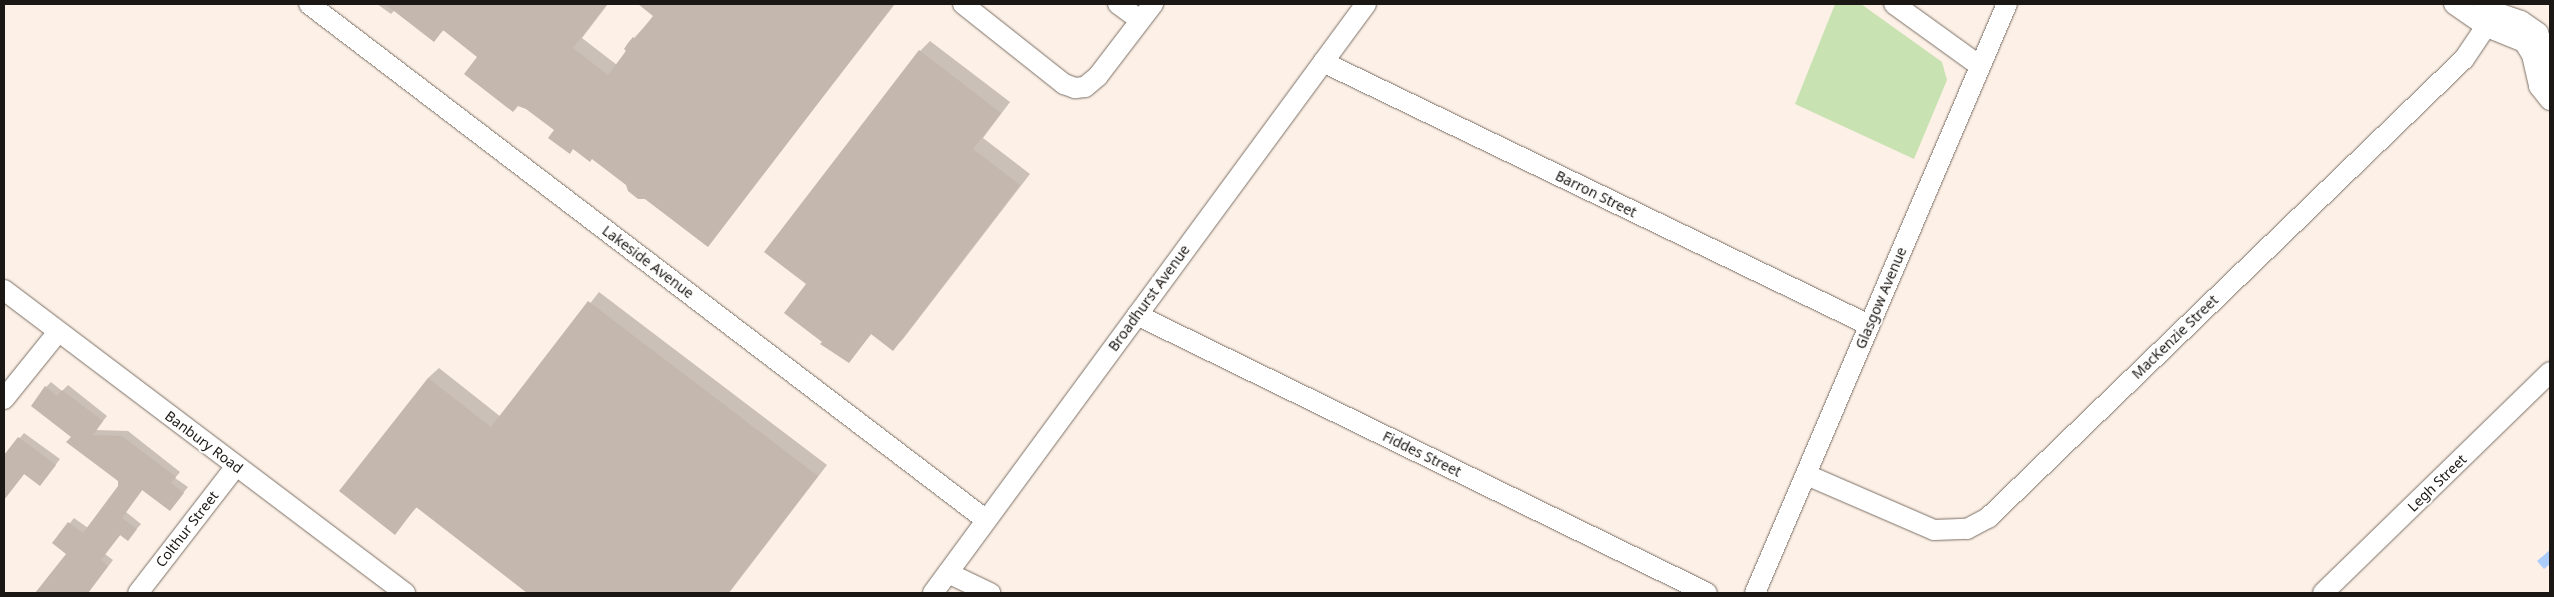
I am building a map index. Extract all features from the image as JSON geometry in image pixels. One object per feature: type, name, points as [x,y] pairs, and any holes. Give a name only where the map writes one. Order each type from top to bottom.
[{"type":"street","name":"Lakeside Avenue","points":[[309,4],[986,520]]},
{"type":"street","points":[[964,4],[1064,84],[1075,88],[1085,87],[1098,76],[1153,4]]},
{"type":"street","points":[[1118,4],[1140,20]]},
{"type":"street","name":"Broadhurst Avenue","points":[[933,593],[1366,4]]},
{"type":"street","points":[[1894,4],[1980,66]]},
{"type":"street","name":"Glasgow Avenue","points":[[1755,593],[2007,4]]},
{"type":"street","points":[[2454,4],[2491,20],[2531,26],[2540,41],[2550,91]]},
{"type":"street","points":[[2474,4],[2491,20]]},
{"type":"street","name":"MacKenzie Street","points":[[1807,475],[1934,530],[1967,529],[1988,518],[2464,59],[2491,20]]},
{"type":"street","points":[[2540,41],[2539,86],[2550,100]]},
{"type":"street","name":"Barron Street","points":[[1323,62],[1869,325]]},
{"type":"street","name":"Banbury Road","points":[[4,290],[405,593]]},
{"type":"street","name":"Fiddes Street","points":[[1137,315],[1707,593]]},
{"type":"street","points":[[4,399],[58,332]]},
{"type":"street","name":"Legh Street","points":[[2323,593],[2550,372]]},
{"type":"street","name":"Colthur Street","points":[[138,593],[236,466]]},
{"type":"street","points":[[948,573],[990,593]]},
{"type":"green space","points":[[1835,4],[1861,4],[1942,62],[1947,80],[1914,159],[1795,104]]},
{"type":"water","points":[[2550,550],[2550,564],[2544,569],[2537,561]]},
{"type":"building","points":[[385,4],[607,4],[573,48],[608,75],[626,51],[624,49],[628,43],[633,37],[635,39],[653,16],[638,4],[894,4],[708,247],[645,199],[638,199],[628,191],[626,185],[592,159],[590,162],[573,149],[570,154],[548,138],[554,130],[526,109],[518,106],[513,112],[464,74],[477,57],[443,30],[434,42]]},
{"type":"building","points":[[919,50],[1001,113],[973,149],[1020,185],[893,351],[871,334],[849,363],[820,344],[822,342],[784,313],[806,284],[764,252]]},
{"type":"building","points":[[588,301],[818,476],[728,593],[527,593],[416,507],[395,535],[339,491],[428,378],[491,427]]},
{"type":"building","points":[[45,386],[57,396],[62,390],[103,421],[93,435],[122,436],[176,477],[171,483],[184,493],[170,511],[142,490],[122,518],[137,529],[128,541],[120,535],[101,560],[108,566],[88,593],[35,593],[66,554],[52,543],[68,522],[83,533],[118,486],[118,481],[66,442],[71,437],[31,406]]},
{"type":"building","points":[[18,437],[56,465],[40,486],[24,474],[4,500],[4,455]]}]
